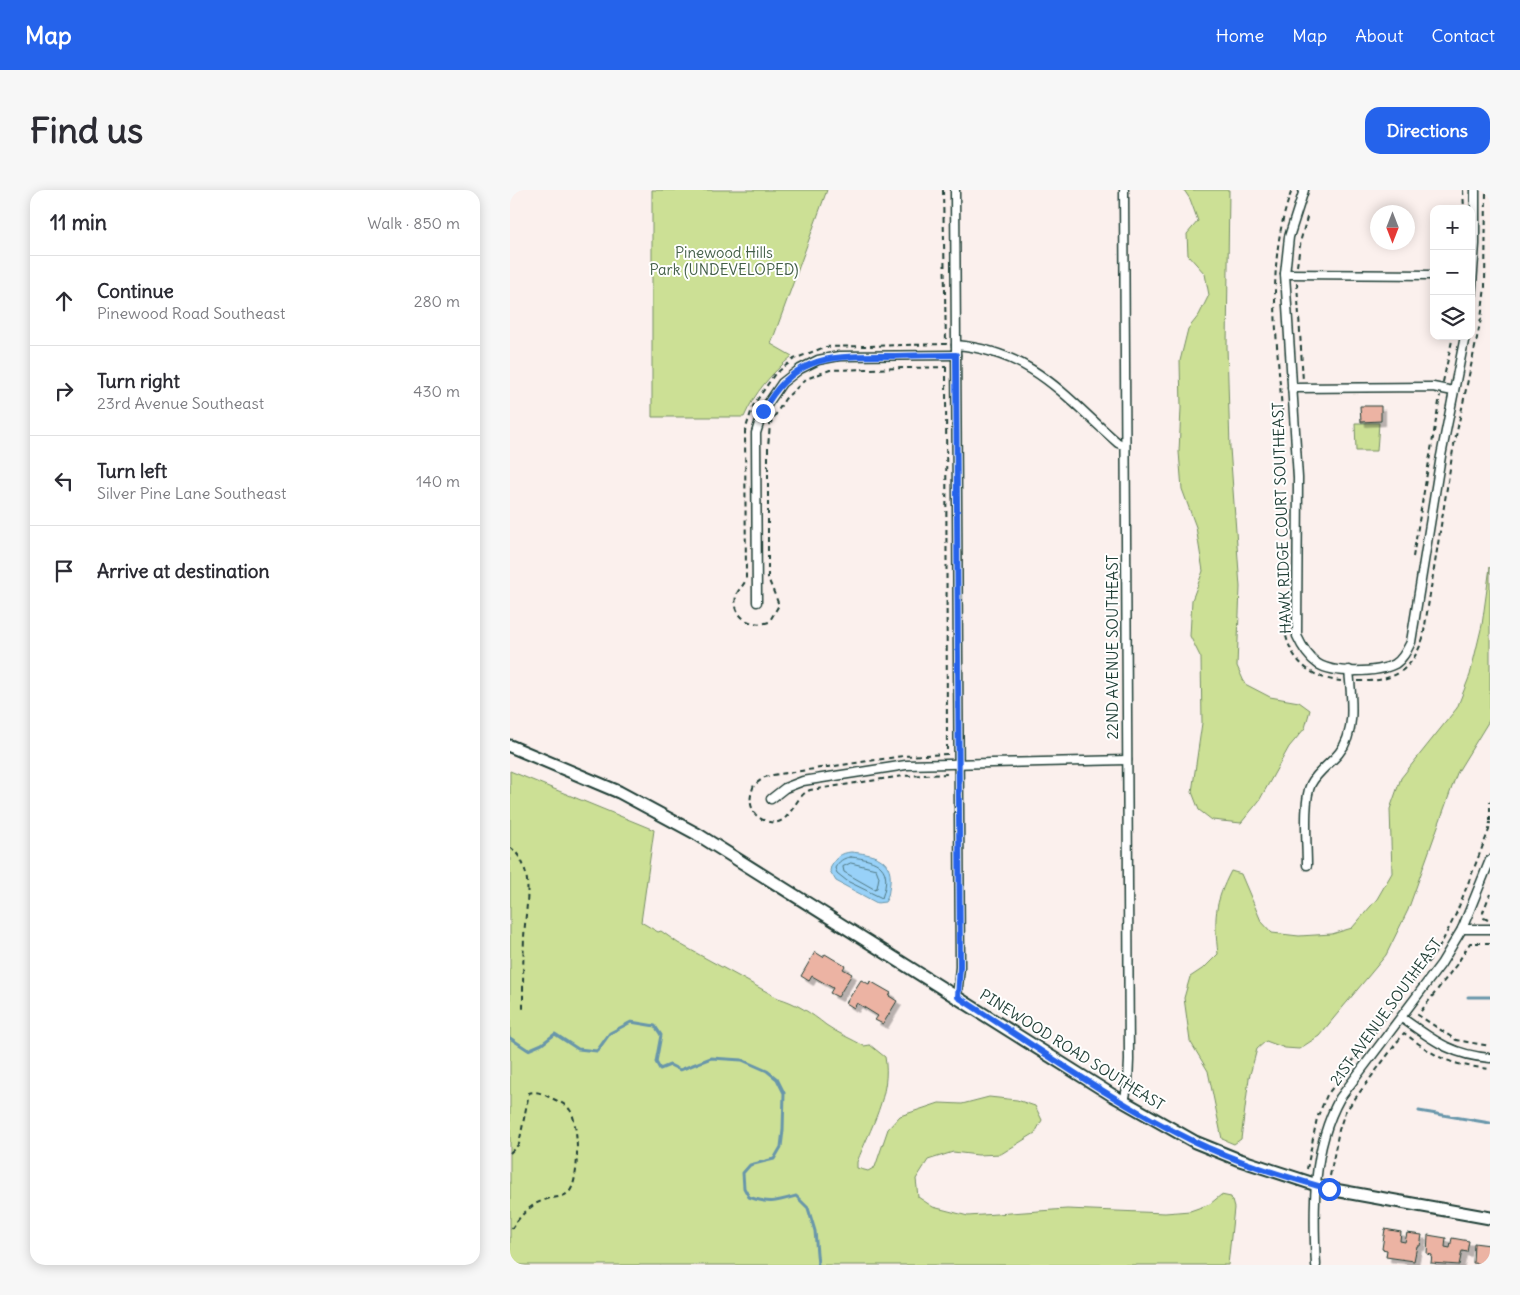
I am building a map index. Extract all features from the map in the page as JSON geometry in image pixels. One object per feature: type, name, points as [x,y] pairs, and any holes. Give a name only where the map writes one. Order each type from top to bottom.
[{"type":"street","points":[[955,190],[960,977],[958,997]]},
{"type":"street","name":"22ND AVENUE SOUTHEAST","points":[[1124,190],[1129,1060],[1128,1083],[1124,1102]]},
{"type":"street","name":"HAWK RIDGE COURT SOUTHEAST","points":[[1304,190],[1291,230],[1285,274],[1298,495],[1298,636],[1306,652],[1319,664],[1335,669],[1378,670],[1396,663],[1403,656],[1411,642],[1453,391],[1464,340]]},
{"type":"street","points":[[1473,250],[1475,190]]},
{"type":"street","points":[[1285,274],[1430,275]]},
{"type":"street","points":[[956,345],[994,351],[1030,368],[1077,404],[1118,443],[1126,446]]},
{"type":"street","points":[[757,602],[756,440],[761,416],[775,391],[800,369],[827,358],[956,355]]},
{"type":"street","points":[[1292,388],[1442,388],[1453,391]]},
{"type":"street","points":[[1308,865],[1309,791],[1316,777],[1338,755],[1347,741],[1350,724],[1350,670]]},
{"type":"street","name":"PINEWOOD ROAD SOUTHEAST","points":[[510,746],[619,792],[662,813],[1124,1102],[1209,1148],[1316,1185],[1366,1197],[1490,1218]]},
{"type":"street","points":[[772,799],[785,788],[803,781],[906,765],[1127,760]]},
{"type":"street","name":"21ST AVENUE SOUTHEAST","points":[[1316,1265],[1314,1220],[1316,1185],[1327,1124],[1335,1107],[1441,964],[1462,929],[1490,860]]},
{"type":"street","points":[[1462,929],[1490,929]]},
{"type":"street","points":[[1402,1018],[1446,1048],[1468,1056],[1490,1058]]},
{"type":"path","points":[[944,190],[946,344],[838,345],[814,350],[794,359],[774,375],[753,406],[748,418],[744,447],[746,579],[737,595],[736,602],[740,616],[750,623],[757,624],[769,622],[779,605],[768,578],[768,447],[770,424],[778,408],[791,391],[806,379],[830,370],[946,366],[947,754]]},
{"type":"path","points":[[1463,190],[1464,205]]},
{"type":"path","points":[[1303,389],[1296,275],[1301,239],[1308,214]]},
{"type":"path","points":[[1413,556],[1452,340]]},
{"type":"path","points":[[1307,1169],[1317,1118],[1328,1095],[1440,946],[1456,914],[1489,830],[1490,802]]},
{"type":"path","points":[[510,847],[519,855],[528,894],[524,936],[523,1012]]},
{"type":"path","points":[[1484,918],[1483,912],[1490,894]]},
{"type":"path","points":[[1490,943],[1470,943],[1458,964],[1418,1015],[1456,1040],[1490,1046]]},
{"type":"path","points":[[1330,1176],[1339,1130],[1345,1112],[1404,1032]]},
{"type":"path","points":[[510,1153],[519,1144],[529,1093],[534,1091],[562,1103],[570,1109],[576,1127],[576,1176],[573,1186],[568,1193],[560,1197],[535,1203],[525,1211],[510,1230]]},
{"type":"green space","name":"Pinewood Hills Park (UNDEVELOPED)","points":[[652,190],[827,190],[771,344],[792,356],[764,384],[753,399],[744,417],[652,417]]},
{"type":"green space","points":[[1184,190],[1229,190],[1227,347],[1230,448],[1240,587],[1237,666],[1245,684],[1270,697],[1299,702],[1310,710],[1305,728],[1289,747],[1259,801],[1241,823],[1212,820],[1199,810],[1192,792],[1202,723],[1201,658],[1190,636],[1192,600],[1203,571],[1196,527],[1182,489],[1179,452],[1181,408],[1180,361],[1188,329],[1199,315],[1209,295],[1205,274],[1188,255],[1187,234],[1198,221],[1190,199]]},
{"type":"green space","points":[[1355,423],[1379,423],[1377,451],[1356,451]]},
{"type":"green space","points":[[1490,567],[1490,719],[1457,773],[1408,910],[1386,955],[1319,1036],[1299,1049],[1285,1048],[1266,1041],[1257,1049],[1249,1078],[1241,1139],[1234,1144],[1222,1139],[1208,1071],[1190,1041],[1184,998],[1190,977],[1205,967],[1218,954],[1216,921],[1218,902],[1225,883],[1231,871],[1241,874],[1261,921],[1272,933],[1299,936],[1332,934],[1352,928],[1377,899],[1392,873],[1390,809],[1401,778],[1457,708],[1470,675],[1482,625]]},
{"type":"green space","points":[[510,771],[654,830],[641,922],[658,932],[661,931],[678,943],[778,998],[803,1009],[830,1028],[864,1046],[870,1045],[885,1057],[886,1070],[883,1097],[857,1162],[857,1168],[868,1171],[875,1167],[888,1129],[900,1116],[939,1103],[962,1104],[989,1097],[1017,1100],[1035,1106],[1042,1120],[1035,1133],[1001,1154],[978,1155],[953,1152],[928,1160],[916,1179],[918,1197],[933,1207],[968,1216],[1067,1209],[1165,1213],[1190,1211],[1210,1204],[1221,1195],[1231,1197],[1234,1208],[1228,1265],[510,1265]]},
{"type":"water","points":[[851,852],[873,856],[884,862],[888,867],[890,883],[885,902],[877,903],[836,881],[830,871],[831,866],[839,856]]},
{"type":"building","points":[[1360,406],[1381,406],[1381,421],[1361,422]]},
{"type":"building","points":[[815,952],[823,957],[825,954],[845,966],[843,969],[852,974],[838,997],[830,993],[833,988],[812,976],[809,981],[801,976]]},
{"type":"building","points":[[861,980],[869,984],[870,981],[891,993],[889,996],[897,1001],[883,1024],[875,1020],[878,1016],[857,1003],[854,1008],[846,1003]]},
{"type":"building","points":[[1385,1229],[1401,1232],[1400,1241],[1405,1242],[1407,1233],[1422,1235],[1420,1246],[1417,1246],[1414,1261],[1386,1257],[1387,1250],[1382,1249]]},
{"type":"building","points":[[1428,1235],[1446,1238],[1445,1247],[1450,1248],[1452,1238],[1469,1241],[1467,1252],[1462,1251],[1459,1265],[1431,1263],[1432,1255],[1427,1254]]},
{"type":"building","points":[[1474,1243],[1490,1245],[1490,1265],[1473,1263]]},
{"type":"waterway","points":[[1468,997],[1490,997]]},
{"type":"waterway","points":[[510,1038],[528,1050],[542,1044],[555,1034],[578,1049],[597,1051],[610,1033],[631,1022],[655,1026],[661,1035],[656,1062],[660,1069],[670,1065],[680,1070],[711,1058],[742,1060],[767,1071],[777,1079],[784,1093],[781,1147],[774,1159],[750,1165],[743,1173],[744,1188],[749,1197],[762,1201],[777,1201],[796,1196],[808,1208],[815,1231],[818,1265]]},
{"type":"waterway","points":[[1419,1111],[1490,1123]]},
{"type":"route","points":[[763,411],[782,383],[800,369],[818,360],[839,356],[956,355],[960,967],[958,997],[1112,1095],[1177,1133],[1237,1160],[1329,1189]]}]
